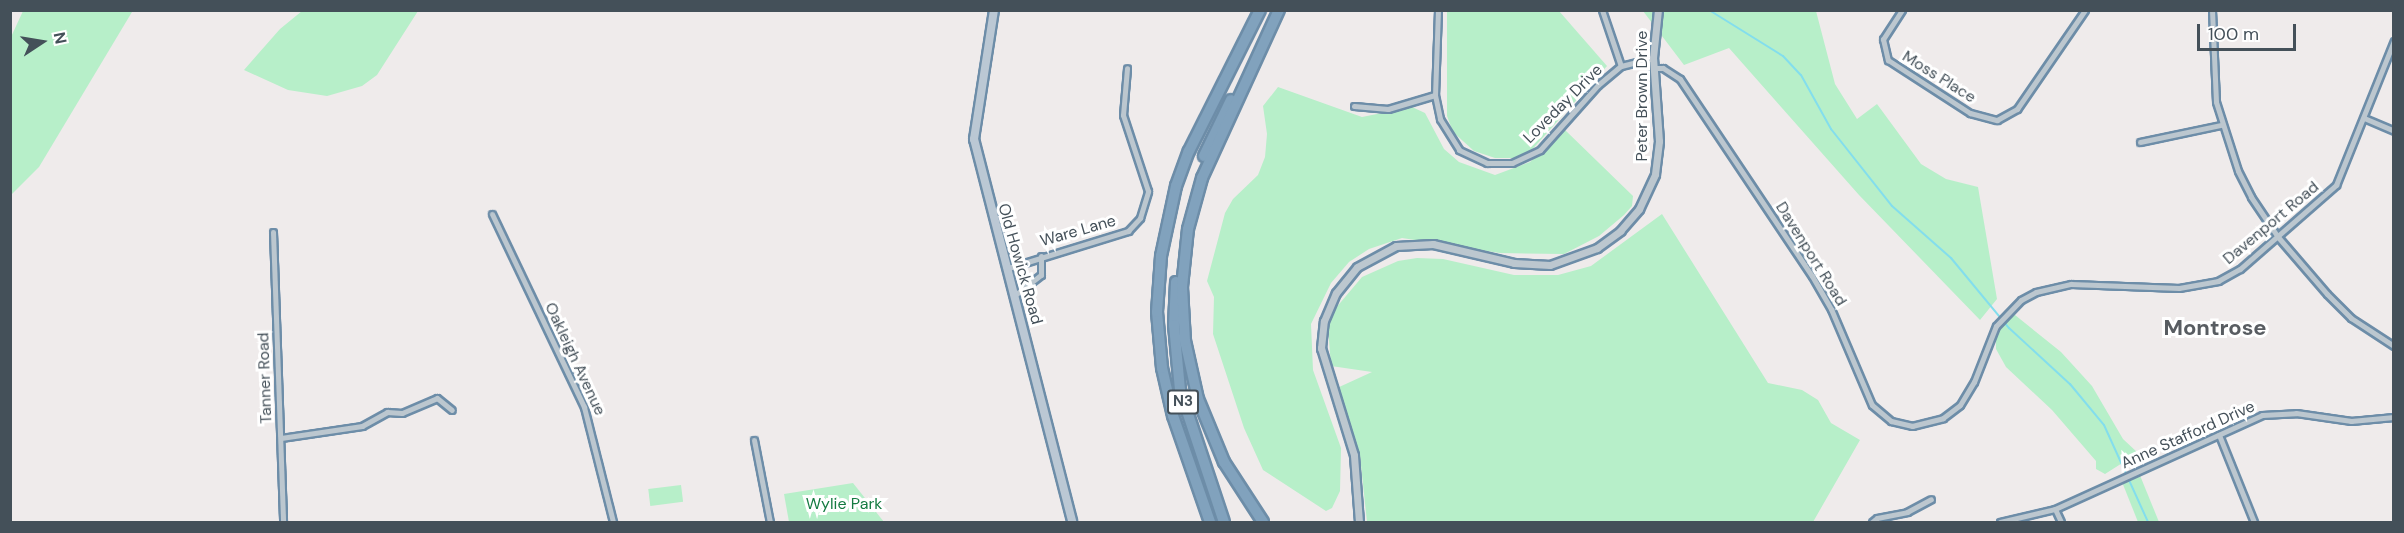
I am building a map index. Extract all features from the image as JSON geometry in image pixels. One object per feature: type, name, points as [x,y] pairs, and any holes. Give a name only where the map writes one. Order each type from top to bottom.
[{"type":"highway","name":"N3","points":[[1210,522],[1181,441],[1167,393],[1159,339],[1161,256],[1176,186],[1188,151],[1260,10]]},
{"type":"highway","points":[[1263,522],[1224,462],[1198,399],[1184,330],[1183,264],[1202,178],[1278,12]]},
{"type":"highway","name":"N3","points":[[1224,522],[1180,390],[1174,325],[1176,275],[1190,201],[1206,151],[1261,46]]},
{"type":"highway","points":[[1181,441],[1203,522]]},
{"type":"main road","name":"Old Howick Road","points":[[994,10],[974,139],[1072,522]]},
{"type":"street","name":"Loveday Drive","points":[[1438,10],[1435,95],[1445,131],[1459,150],[1487,163],[1512,163],[1540,150],[1598,85],[1621,66],[1653,58]]},
{"type":"street","points":[[1602,10],[1621,66]]},
{"type":"street","name":"Peter Brown Drive","points":[[1359,522],[1354,455],[1321,348],[1324,321],[1345,279],[1382,252],[1414,242],[1534,265],[1565,262],[1598,248],[1639,209],[1655,174],[1659,141],[1653,58],[1658,10]]},
{"type":"street","name":"Moss Place","points":[[1902,10],[1883,39],[1888,60],[1970,113],[1997,120],[2017,109],[2085,10]]},
{"type":"street","points":[[2212,10],[2212,62],[2221,125],[2251,197],[2278,237],[2351,318],[2394,345]]},
{"type":"street","name":"Davenport Road","points":[[1654,68],[1663,68],[1680,79],[1812,276],[1836,320],[1862,389],[1880,414],[1912,426],[1953,413],[1974,382],[1996,326],[2007,313],[2029,295],[2059,285],[2179,288],[2217,280],[2240,269],[2331,192],[2364,118],[2394,41]]},
{"type":"street","name":"Ware Lane","points":[[1008,268],[1128,231],[1145,208],[1147,184],[1123,116],[1127,68]]},
{"type":"street","points":[[1354,106],[1388,109],[1435,95]]},
{"type":"street","points":[[2364,118],[2394,131]]},
{"type":"street","points":[[2139,142],[2221,125]]},
{"type":"street","name":"Oakleigh Avenue","points":[[492,214],[584,407],[598,451],[613,522]]},
{"type":"street","name":"Tanner Road","points":[[273,232],[283,522]]},
{"type":"street","points":[[1015,296],[1041,275],[1041,256]]},
{"type":"street","points":[[281,438],[362,426],[387,412],[402,413],[436,398],[452,410]]},
{"type":"street","name":"Anne Stafford Drive","points":[[2000,522],[2055,509],[2262,416],[2280,412],[2351,421],[2394,417]]},
{"type":"street","points":[[2219,435],[2254,522]]},
{"type":"street","points":[[754,440],[770,522]]},
{"type":"street","points":[[1872,522],[1877,518],[1907,512],[1931,499]]},
{"type":"street","points":[[2055,509],[2061,522]]},
{"type":"green space","points":[[23,11],[132,12],[39,167],[11,195],[11,37]]},
{"type":"green space","points":[[302,11],[418,11],[377,75],[362,86],[327,96],[288,90],[244,70],[280,29]]},
{"type":"green space","points":[[1447,11],[1559,11],[1607,66],[1529,153],[1515,158],[1495,158],[1474,151],[1453,132],[1447,116]]},
{"type":"green space","points":[[1643,11],[1816,11],[1835,84],[1857,119],[1877,104],[1921,164],[1946,179],[1978,187],[1997,299],[1980,320],[1859,195],[1729,48],[1684,65]]},
{"type":"green space","points":[[1278,87],[1362,117],[1412,107],[1425,113],[1444,149],[1459,162],[1495,175],[1530,162],[1564,129],[1633,196],[1632,206],[1624,215],[1599,236],[1564,254],[1500,253],[1402,238],[1369,249],[1349,262],[1331,283],[1311,324],[1313,370],[1341,448],[1340,491],[1332,508],[1326,511],[1263,470],[1244,428],[1213,334],[1214,297],[1207,281],[1225,213],[1233,199],[1258,175],[1265,157],[1267,134],[1263,106]]},
{"type":"green space","points":[[1662,214],[1768,383],[1802,390],[1818,400],[1831,423],[1860,440],[1813,522],[1367,522],[1360,456],[1337,388],[1372,372],[1331,366],[1328,327],[1335,309],[1362,277],[1398,261],[1417,258],[1443,259],[1514,275],[1558,275],[1591,266]]},
{"type":"green space","points":[[2010,311],[2061,352],[2092,386],[2123,439],[2138,453],[2105,474],[2096,469],[2096,461],[2052,410],[2006,367],[1996,349],[1996,335]]},
{"type":"green space","points":[[2139,473],[2159,522],[2138,522],[2122,482]]},
{"type":"green space","name":"Wylie Park","points":[[853,483],[884,522],[789,522],[784,494]]},
{"type":"green space","points":[[681,485],[683,502],[650,506],[648,489]]},
{"type":"waterway","points":[[1709,10],[1783,56],[1801,75],[1831,129],[1892,206],[1951,258],[2009,328],[2070,384],[2104,425],[2148,522]]},
{"type":"district","name":"Montrose","points":[[2215,328]]}]
